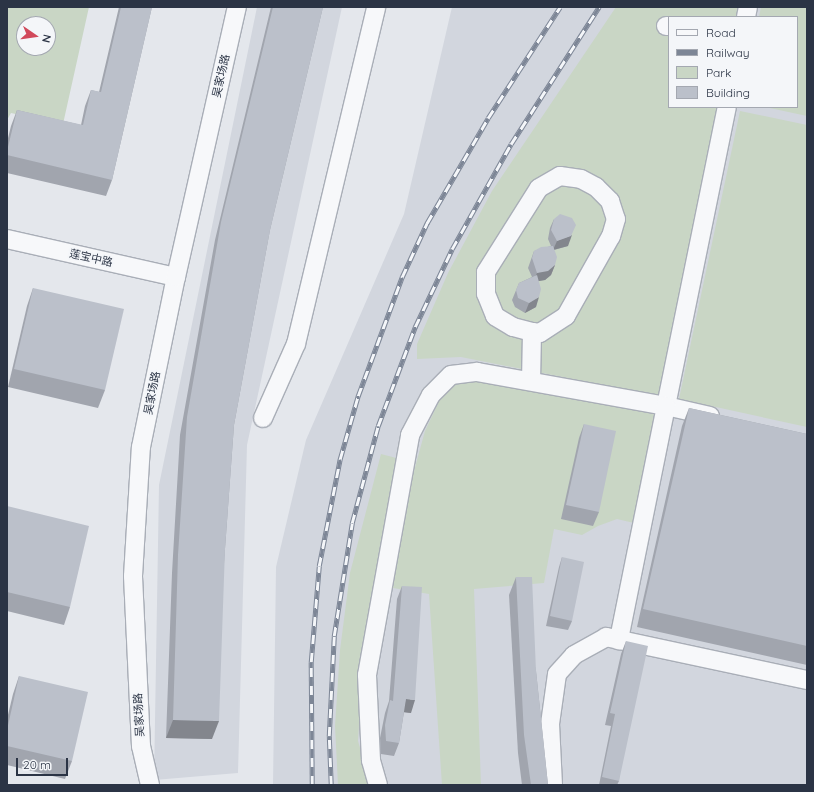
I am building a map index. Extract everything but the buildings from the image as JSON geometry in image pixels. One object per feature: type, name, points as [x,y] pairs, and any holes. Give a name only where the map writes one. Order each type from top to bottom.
[{"type":"street","name":"吴家场路","points":[[150,785],[141,746],[132,576],[142,447],[176,276],[237,7]]},
{"type":"street","points":[[263,418],[296,344],[376,7]]},
{"type":"street","points":[[618,640],[727,108]]},
{"type":"street","points":[[560,176],[581,179],[596,187],[610,201],[616,219],[595,268],[566,316],[552,327],[540,333],[532,332],[513,327],[495,316],[486,294],[486,272],[539,188],[560,176]]},
{"type":"street","name":"莲宝中路","points":[[7,239],[176,276]]},
{"type":"street","points":[[531,381],[532,332]]},
{"type":"street","points":[[378,785],[371,760],[367,675],[410,435],[431,395],[451,375],[477,372],[666,406],[725,419]]},
{"type":"street","points":[[553,785],[550,724],[557,674],[574,655],[606,638],[807,680]]},
{"type":"shaded area","points":[[257,7],[342,7],[247,445],[238,773],[154,780],[159,485]]},
{"type":"shaded area","points":[[452,7],[807,7],[807,785],[273,785],[276,567],[306,440],[404,214]]},
{"type":"green space","points":[[7,7],[89,7],[63,124],[11,113],[7,120]]},
{"type":"green space","points":[[616,7],[741,7],[739,16],[668,16],[668,108],[720,108],[659,396],[461,357],[417,359],[417,344],[448,273],[492,191]]},
{"type":"green space","points":[[761,7],[807,7],[807,116],[770,108],[798,108],[798,16],[759,16]]},
{"type":"green space","points":[[740,111],[807,125],[807,427],[679,399]]},
{"type":"green space","points":[[460,380],[494,380],[657,415],[634,523],[617,519],[598,526],[582,535],[554,529],[544,583],[474,589],[481,785],[442,785],[429,594],[393,588],[406,500],[425,431],[442,395]]},
{"type":"green space","points":[[381,454],[400,459],[361,694],[358,741],[371,785],[338,785],[335,726],[340,650],[350,573]]},
{"type":"railway","points":[[312,785],[311,662],[319,566],[340,459],[358,396],[402,277],[427,223],[488,118],[560,7]]},
{"type":"railway","points":[[331,785],[329,736],[334,636],[352,523],[378,426],[415,327],[452,249],[511,144],[599,7]]}]
